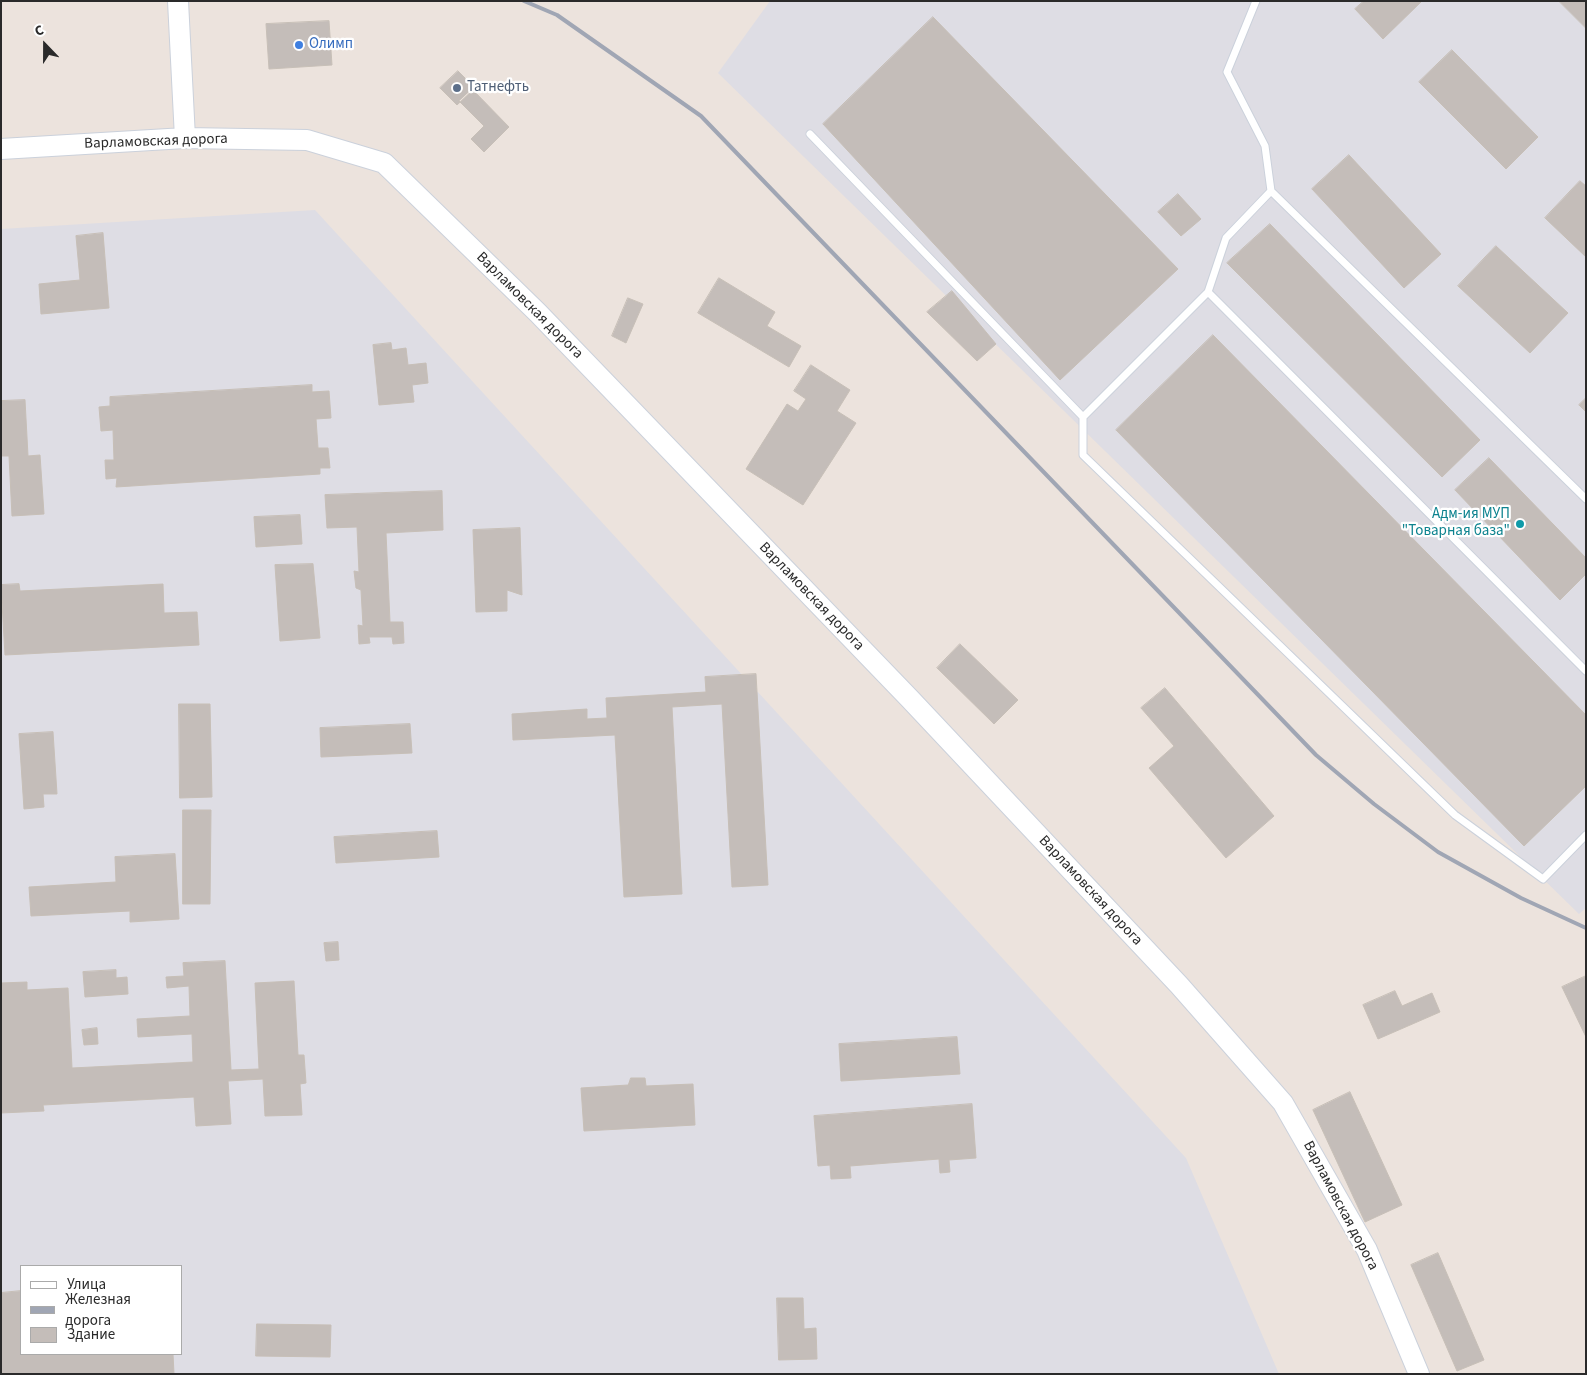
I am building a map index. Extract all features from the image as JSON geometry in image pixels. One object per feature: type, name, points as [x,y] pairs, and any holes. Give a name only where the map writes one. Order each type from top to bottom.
[{"type":"street","points":[[178,1],[185,138]]},
{"type":"street","name":"Варламовская дорога","points":[[1,149],[185,138],[307,140],[384,163],[538,314],[910,699],[1179,985],[1283,1103],[1367,1250],[1419,1374]]},
{"type":"lane","points":[[1256,1],[1227,72],[1264,146],[1271,190],[1586,499]]},
{"type":"lane","points":[[810,134],[1083,417],[1083,455],[1455,815],[1543,879],[1586,835]]},
{"type":"lane","points":[[1083,417],[1208,292],[1226,238],[1271,190]]},
{"type":"lane","points":[[1208,292],[1586,671]]},
{"type":"shaded area","points":[[770,1],[1586,1],[1586,908],[1579,914],[718,73]]},
{"type":"shaded area","points":[[315,210],[1186,1158],[1279,1374],[1,1374],[1,229]]},
{"type":"building","points":[[1364,1],[1422,1],[1383,39],[1355,9]]},
{"type":"building","points":[[1559,1],[1586,1],[1586,28]]},
{"type":"building","points":[[933,17],[1178,269],[1060,380],[823,124]]},
{"type":"building","name":"Олимп","points":[[329,21],[332,65],[269,69],[266,24]]},
{"type":"building","points":[[1452,50],[1538,137],[1506,169],[1419,82]]},
{"type":"building","name":"Татнефть","points":[[458,71],[475,88],[457,105],[440,88]]},
{"type":"building","points":[[472,89],[509,127],[484,152],[471,139],[484,126],[459,101]]},
{"type":"building","points":[[1349,155],[1441,254],[1404,288],[1312,189]]},
{"type":"building","points":[[1580,181],[1586,186],[1586,257],[1545,218]]},
{"type":"building","points":[[1178,194],[1201,219],[1181,236],[1158,212]]},
{"type":"building","points":[[1270,224],[1480,440],[1442,477],[1227,263]]},
{"type":"building","points":[[103,233],[109,308],[41,314],[39,284],[80,280],[76,236]]},
{"type":"building","points":[[1496,246],[1568,313],[1530,353],[1458,286]]},
{"type":"building","points":[[719,278],[775,312],[767,326],[801,346],[789,367],[698,313]]},
{"type":"building","points":[[952,291],[996,344],[977,361],[927,312]]},
{"type":"building","points":[[628,298],[643,304],[626,343],[612,336]]},
{"type":"building","points":[[1213,335],[1586,715],[1586,786],[1524,846],[1116,430]]},
{"type":"building","points":[[391,343],[392,350],[406,348],[408,365],[426,363],[428,383],[412,385],[414,402],[379,405],[373,345]]},
{"type":"building","points":[[811,365],[850,390],[837,411],[856,423],[803,505],[746,469],[787,404],[798,411],[806,399],[794,391]]},
{"type":"building","points":[[312,385],[312,392],[329,391],[331,418],[316,419],[318,448],[328,448],[330,468],[320,468],[320,474],[116,487],[117,478],[106,479],[105,460],[114,460],[113,430],[101,431],[99,407],[110,406],[110,397]]},
{"type":"building","points":[[1586,398],[1586,412],[1579,405]]},
{"type":"building","points":[[25,400],[28,456],[40,455],[44,514],[12,516],[9,456],[1,456],[1,401]]},
{"type":"building","name":"Адм-ия МУП \"Товарная база\"","points":[[1489,458],[1586,558],[1586,574],[1560,600],[1455,490]]},
{"type":"building","points":[[442,491],[443,530],[386,533],[390,622],[403,622],[404,643],[393,644],[392,637],[369,637],[370,643],[359,644],[358,625],[363,626],[361,590],[356,588],[354,571],[359,572],[357,527],[327,528],[325,495]]},
{"type":"building","points":[[300,515],[302,544],[256,547],[254,517]]},
{"type":"building","points":[[520,528],[522,595],[507,590],[507,611],[476,612],[473,530]]},
{"type":"building","points":[[313,564],[320,638],[280,641],[275,565]]},
{"type":"building","points":[[19,584],[20,591],[163,584],[164,613],[197,612],[199,645],[5,655],[1,585]]},
{"type":"building","points":[[960,644],[1018,700],[994,724],[937,668]]},
{"type":"building","points":[[756,674],[768,885],[732,887],[722,704],[672,707],[682,894],[624,897],[615,735],[513,740],[512,714],[587,709],[587,719],[607,718],[606,698],[706,692],[705,677]]},
{"type":"building","points":[[1165,688],[1274,816],[1226,858],[1149,768],[1174,746],[1141,708]]},
{"type":"building","points":[[179,704],[210,704],[212,797],[180,798]]},
{"type":"building","points":[[410,724],[412,753],[321,757],[320,728]]},
{"type":"building","points":[[53,732],[57,794],[43,794],[44,807],[24,809],[19,734]]},
{"type":"building","points":[[183,810],[211,810],[210,904],[183,904]]},
{"type":"building","points":[[437,831],[439,857],[336,863],[334,837]]},
{"type":"building","points":[[175,854],[179,919],[130,922],[130,911],[31,916],[29,887],[116,882],[115,857]]},
{"type":"building","points":[[338,942],[339,960],[326,961],[324,943]]},
{"type":"building","points":[[225,961],[231,1070],[259,1069],[255,983],[294,981],[298,1055],[304,1055],[306,1083],[300,1084],[302,1115],[265,1116],[263,1079],[228,1081],[231,1124],[196,1126],[194,1097],[43,1105],[44,1111],[1,1113],[1,983],[27,982],[27,990],[68,988],[72,1068],[193,1062],[192,1034],[138,1037],[137,1019],[190,1016],[189,986],[167,988],[166,977],[184,976],[183,963]]},
{"type":"building","points":[[116,970],[116,978],[127,977],[128,994],[85,997],[83,972]]},
{"type":"building","points":[[1586,976],[1586,1037],[1562,987]]},
{"type":"building","points":[[1395,991],[1402,1006],[1432,993],[1440,1012],[1378,1039],[1363,1005]]},
{"type":"building","points":[[97,1028],[98,1044],[84,1045],[82,1030]]},
{"type":"building","points":[[957,1037],[960,1074],[841,1081],[839,1044]]},
{"type":"building","points":[[631,1078],[645,1078],[646,1086],[693,1084],[695,1125],[584,1131],[581,1088],[628,1085]]},
{"type":"building","points":[[1350,1092],[1402,1205],[1365,1222],[1313,1110]]},
{"type":"building","points":[[972,1104],[976,1158],[949,1160],[950,1172],[940,1173],[939,1159],[850,1166],[851,1178],[831,1179],[830,1165],[818,1166],[814,1116]]},
{"type":"building","points":[[1438,1253],[1484,1360],[1457,1371],[1411,1265]]},
{"type":"building","points":[[20,1291],[20,1355],[173,1355],[174,1374],[1,1374],[1,1293]]},
{"type":"building","points":[[777,1298],[803,1298],[804,1329],[816,1328],[817,1359],[779,1360]]},
{"type":"building","points":[[257,1324],[331,1325],[330,1357],[256,1356]]},
{"type":"railway","points":[[524,1],[557,15],[701,116],[1316,755],[1374,804],[1438,852],[1521,898],[1586,928]]},
{"type":"place","name":"Олимп","points":[[299,45]]},
{"type":"place","name":"Татнефть","points":[[457,88]]},
{"type":"place","name":"Адм-ия МУП \"Товарная база\"","points":[[1520,524]]}]
